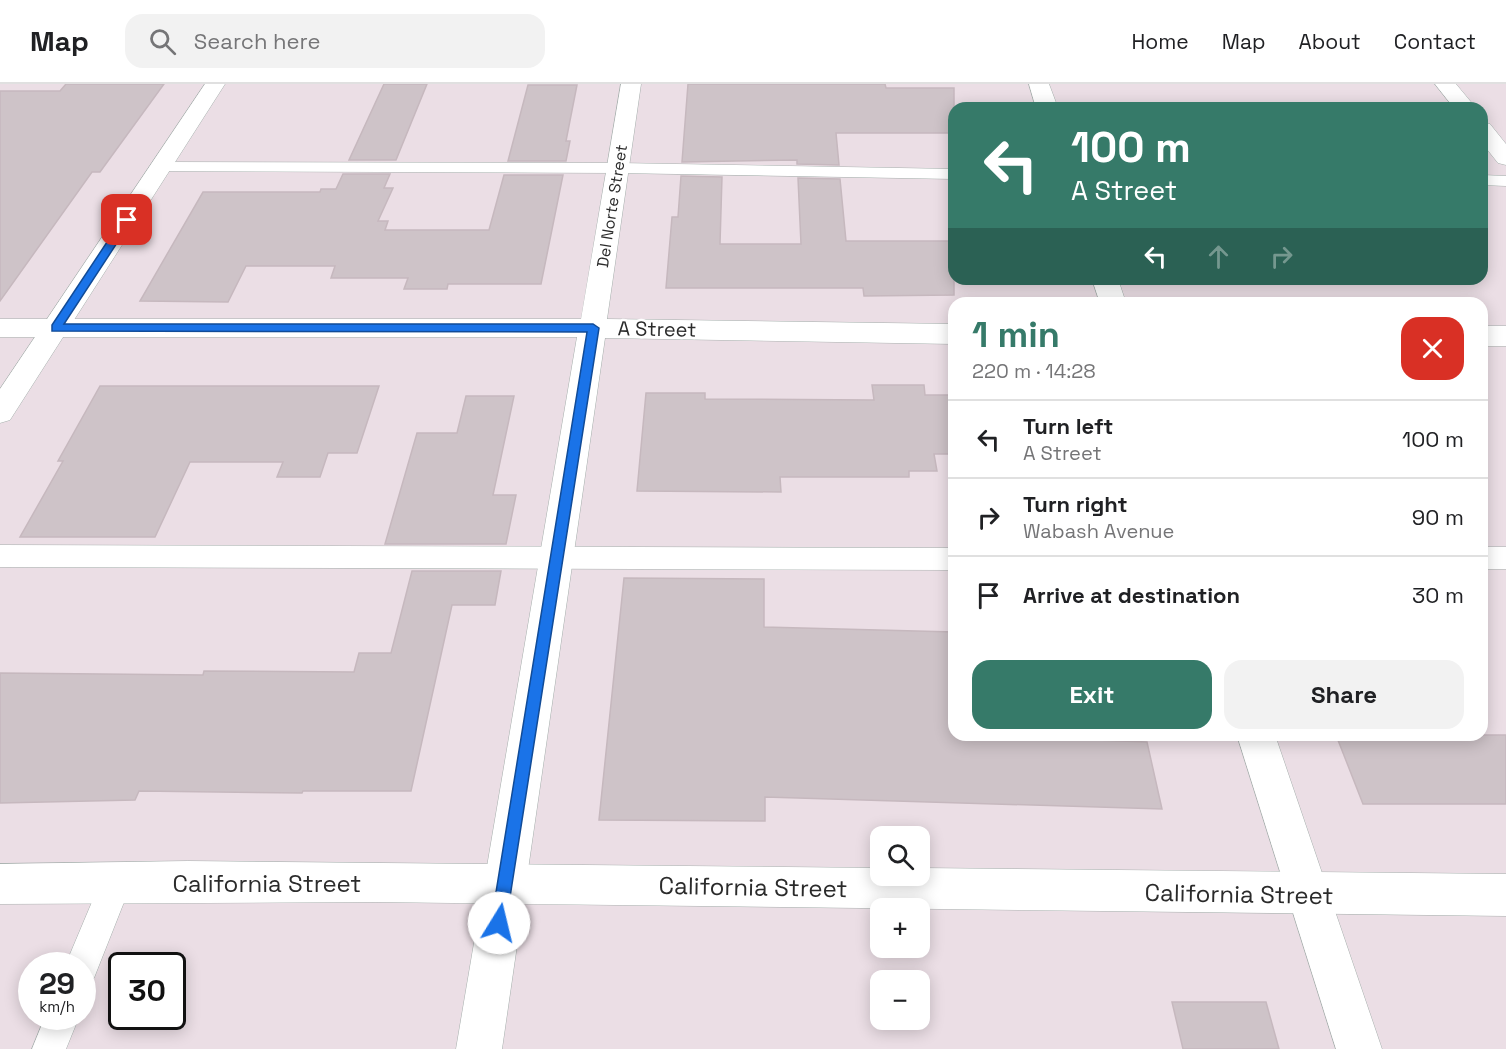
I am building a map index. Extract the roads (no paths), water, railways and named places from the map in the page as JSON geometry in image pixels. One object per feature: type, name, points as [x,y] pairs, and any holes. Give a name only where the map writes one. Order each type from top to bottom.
[{"type":"street","points":[[0,412],[215,84]]},
{"type":"street","name":"Del Norte Street","points":[[479,1049],[631,84]]},
{"type":"street","points":[[1039,84],[1045,102]]},
{"type":"street","points":[[1445,84],[1460,102]]},
{"type":"street","points":[[1488,136],[1506,158]]},
{"type":"street","name":"A Street","points":[[0,328],[593,328],[948,334]]},
{"type":"street","points":[[1488,336],[1506,336]]},
{"type":"street","points":[[1258,741],[1359,1049]]},
{"type":"street","name":"California Street","points":[[0,884],[116,882],[505,884],[1308,895],[1506,895]]},
{"type":"lane","points":[[162,166],[618,168],[948,174]]},
{"type":"lane","points":[[1488,180],[1506,180]]},
{"type":"lane","points":[[0,556],[948,559]]},
{"type":"lane","points":[[1488,558],[1506,558]]},
{"type":"lane","points":[[88,952],[116,882]]},
{"type":"lane","points":[[49,1049],[57,1030]]}]
